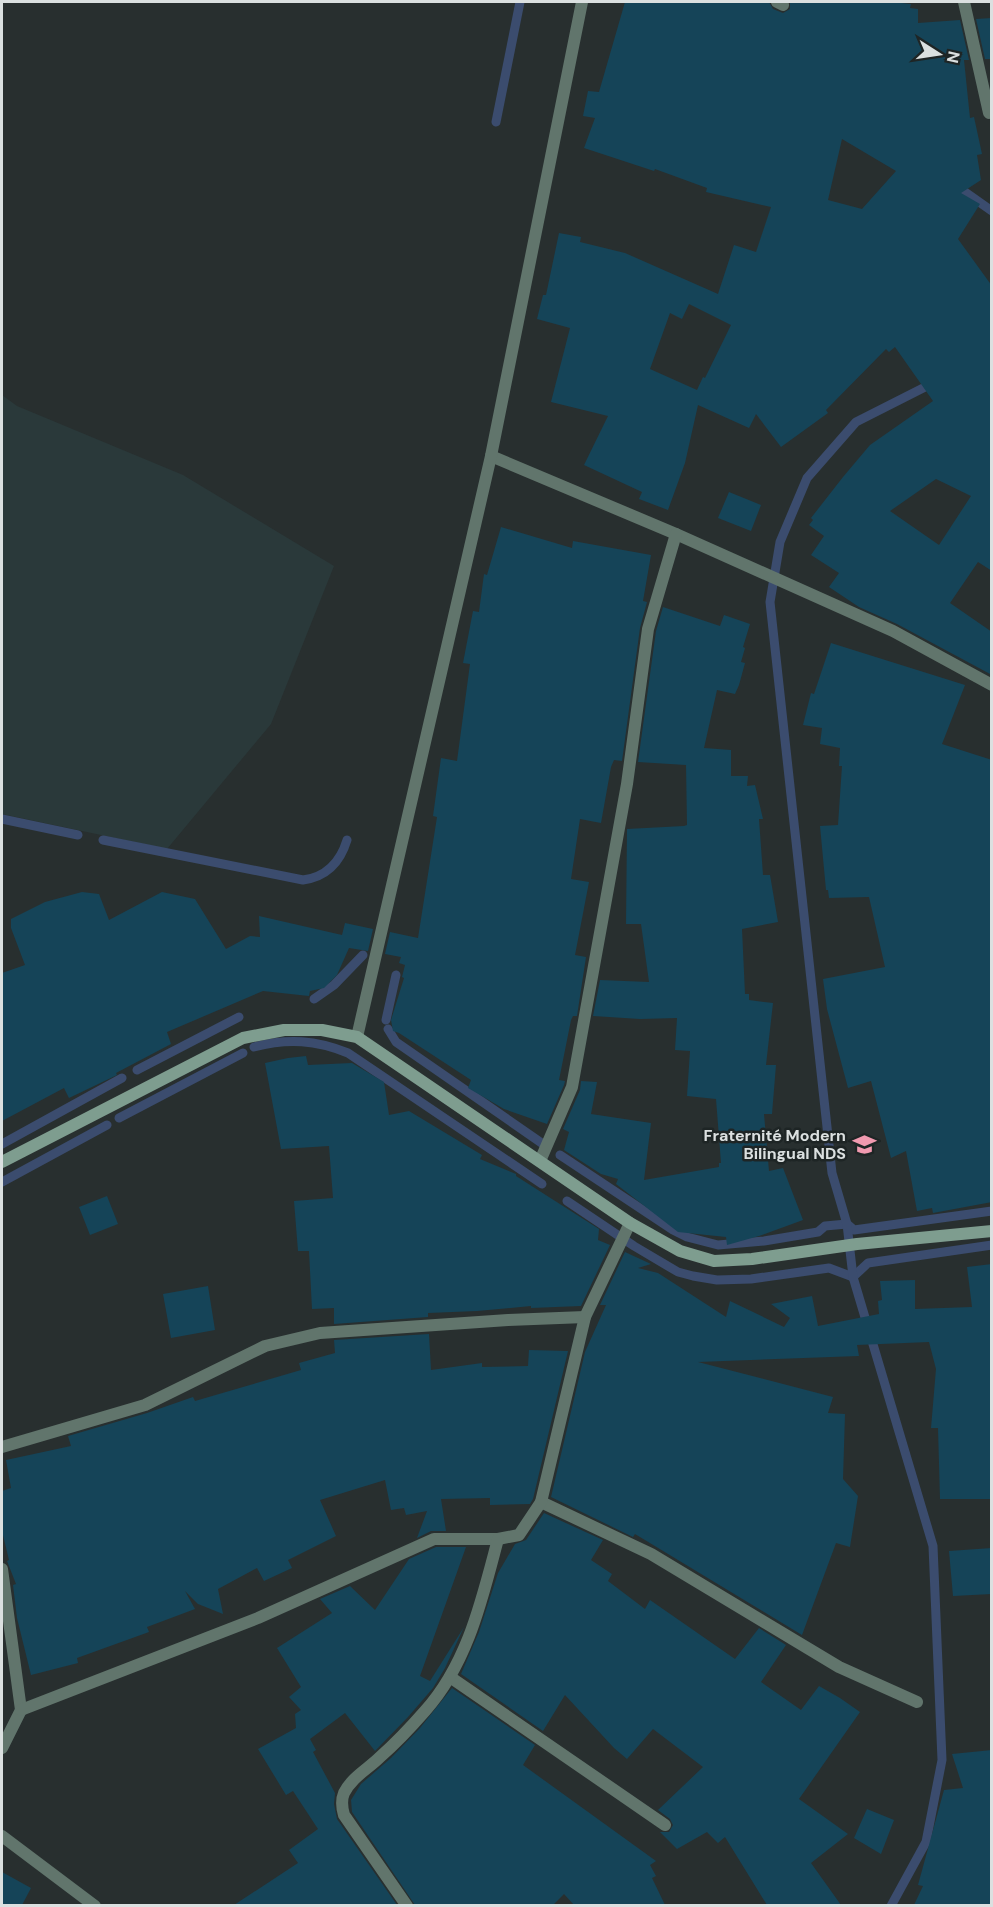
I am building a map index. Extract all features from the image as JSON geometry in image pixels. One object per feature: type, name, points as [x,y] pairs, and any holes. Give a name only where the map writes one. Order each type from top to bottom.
[{"type":"street","points":[[357,1037],[491,456],[582,2]]},
{"type":"street","points":[[964,2],[989,113]]},
{"type":"street","points":[[491,456],[676,534],[893,631],[992,685]]},
{"type":"street","points":[[540,1161],[572,1087],[627,784],[648,629],[676,534]]},
{"type":"street","points":[[2,1162],[243,1038],[284,1030],[322,1030],[357,1037],[630,1222],[680,1251],[714,1261],[752,1259],[857,1244],[992,1232]]},
{"type":"street","points":[[21,1710],[258,1618],[434,1539],[498,1539],[519,1536],[541,1502],[585,1317],[630,1222]]},
{"type":"street","points":[[2,1447],[145,1405],[265,1346],[320,1333],[585,1317]]},
{"type":"street","points":[[541,1502],[651,1554],[839,1667],[917,1702]]},
{"type":"street","points":[[407,1905],[344,1815],[343,1794],[354,1779],[379,1758],[426,1709],[450,1677],[472,1631],[498,1539]]},
{"type":"street","points":[[2,1569],[21,1710],[2,1748]]},
{"type":"street","points":[[450,1677],[665,1825]]},
{"type":"street","points":[[2,1836],[94,1905]]},
{"type":"shaded area","points":[[2,395],[17,406],[183,475],[334,566],[271,724],[167,849],[2,814]]},
{"type":"building","points":[[625,2],[769,2],[773,9],[783,13],[790,9],[790,2],[892,2],[911,4],[910,8],[918,9],[918,23],[960,20],[969,60],[964,60],[970,118],[974,117],[982,154],[977,155],[981,180],[961,193],[980,204],[958,239],[992,286],[992,571],[978,562],[950,603],[992,632],[992,675],[897,624],[859,607],[829,587],[839,573],[811,555],[824,536],[809,525],[813,520],[811,518],[843,477],[870,445],[933,401],[895,347],[889,352],[886,349],[826,410],[828,413],[781,447],[756,414],[749,428],[698,405],[685,463],[668,510],[639,499],[642,492],[584,465],[608,416],[551,402],[570,328],[537,319],[543,295],[546,295],[559,233],[581,237],[580,242],[625,253],[718,294],[734,245],[756,252],[771,207],[706,192],[707,188],[655,169],[654,171],[584,148],[595,118],[583,116],[588,91],[599,92]],"holes":[[[842,139],[896,171],[862,209],[828,200]],[[689,304],[731,325],[697,390],[650,369],[670,313],[682,319]],[[936,479],[971,496],[939,545],[890,511]]]},
{"type":"building","points":[[992,18],[992,59],[985,59],[976,19]]},
{"type":"building","points":[[729,492],[761,505],[751,531],[718,518]]},
{"type":"building","points":[[501,527],[572,548],[573,541],[651,555],[643,601],[647,602],[640,628],[622,761],[614,760],[611,767],[601,823],[580,819],[571,879],[589,882],[575,955],[586,957],[577,1016],[573,1016],[571,1020],[559,1080],[565,1081],[547,1124],[504,1109],[468,1088],[471,1080],[393,1031],[391,1020],[404,978],[402,977],[405,965],[399,963],[401,957],[385,954],[390,932],[418,938],[437,817],[433,816],[441,758],[457,761],[470,664],[463,663],[473,611],[479,612],[484,574],[487,575]]},
{"type":"building","points":[[663,607],[720,626],[724,615],[750,624],[743,647],[745,648],[741,662],[745,663],[739,685],[735,694],[717,690],[704,748],[731,750],[731,776],[748,776],[747,786],[755,785],[763,819],[759,819],[763,875],[770,875],[778,922],[742,929],[745,994],[749,994],[749,1000],[773,1003],[766,1065],[776,1065],[772,1114],[764,1114],[769,1171],[783,1168],[803,1220],[727,1245],[726,1237],[678,1232],[616,1184],[618,1179],[601,1174],[564,1150],[569,1132],[563,1129],[580,1090],[581,1081],[597,1082],[591,1114],[651,1123],[644,1180],[719,1167],[721,1163],[716,1099],[687,1096],[690,1051],[675,1050],[677,1018],[640,1019],[593,1016],[600,980],[649,982],[641,924],[626,924],[627,829],[687,825],[686,765],[638,762],[656,631]]},
{"type":"building","points":[[831,643],[965,685],[942,744],[992,760],[992,1202],[933,1213],[932,1208],[917,1211],[906,1151],[891,1158],[871,1081],[848,1088],[827,1009],[823,979],[885,967],[869,897],[829,898],[828,890],[826,890],[820,826],[838,825],[842,766],[839,766],[840,748],[820,744],[822,728],[803,725],[811,693],[814,694]]},
{"type":"building","points":[[82,892],[99,894],[109,920],[162,892],[195,899],[226,949],[250,936],[260,937],[259,916],[342,935],[345,923],[373,929],[368,951],[349,948],[337,975],[324,988],[310,991],[309,996],[263,991],[167,1032],[171,1044],[116,1073],[117,1075],[69,1098],[64,1088],[2,1121],[2,973],[25,965],[11,928],[11,919],[45,902]]},
{"type":"building","points":[[306,1056],[308,1065],[352,1063],[384,1082],[389,1115],[409,1111],[482,1155],[480,1159],[516,1174],[599,1229],[598,1240],[610,1245],[581,1306],[531,1308],[531,1306],[428,1313],[428,1317],[334,1324],[334,1308],[312,1309],[309,1251],[298,1251],[294,1201],[333,1198],[329,1146],[281,1149],[265,1063]]},
{"type":"building","points":[[107,1196],[118,1224],[90,1235],[79,1207]]},
{"type":"building","points":[[625,1252],[651,1264],[638,1268],[658,1273],[726,1317],[730,1301],[784,1327],[790,1318],[771,1304],[812,1296],[818,1326],[879,1314],[878,1301],[882,1300],[880,1281],[915,1280],[915,1309],[972,1307],[967,1267],[992,1264],[992,1499],[940,1499],[938,1428],[931,1428],[936,1369],[929,1342],[857,1345],[859,1356],[698,1362],[833,1397],[828,1413],[845,1414],[843,1479],[858,1496],[850,1547],[836,1543],[802,1635],[635,1534],[633,1537],[551,1497],[585,1352],[606,1305],[600,1305]]},
{"type":"building","points":[[208,1286],[215,1330],[171,1338],[163,1294]]},
{"type":"building","points":[[429,1334],[431,1370],[482,1363],[482,1367],[528,1366],[529,1350],[568,1351],[530,1504],[490,1505],[490,1498],[441,1499],[446,1531],[431,1531],[417,1538],[427,1511],[406,1515],[404,1508],[391,1510],[385,1480],[320,1500],[336,1536],[288,1560],[292,1568],[264,1581],[257,1568],[218,1589],[223,1614],[198,1604],[185,1591],[195,1609],[147,1627],[149,1632],[77,1658],[78,1663],[31,1675],[17,1618],[13,1585],[16,1584],[7,1561],[9,1560],[2,1531],[2,1491],[11,1488],[6,1460],[71,1446],[68,1436],[193,1397],[195,1401],[301,1370],[299,1363],[335,1353],[334,1340]]},
{"type":"building","points":[[544,1513],[603,1540],[591,1560],[612,1574],[608,1581],[645,1609],[650,1600],[735,1659],[759,1628],[786,1645],[761,1682],[801,1710],[819,1686],[860,1712],[799,1799],[848,1834],[811,1863],[841,1905],[767,1905],[725,1837],[718,1843],[707,1832],[677,1849],[660,1832],[669,1832],[673,1825],[670,1819],[658,1810],[703,1767],[653,1729],[627,1759],[565,1695],[543,1731],[461,1674],[479,1632],[498,1573],[515,1544],[526,1540]]},
{"type":"building","points":[[436,1547],[466,1547],[420,1676],[430,1681],[464,1627],[433,1688],[375,1751],[345,1713],[310,1739],[316,1750],[313,1752],[335,1793],[334,1804],[337,1819],[397,1905],[234,1905],[298,1863],[289,1850],[318,1829],[293,1791],[286,1795],[258,1749],[296,1728],[295,1714],[301,1710],[289,1697],[301,1687],[277,1648],[332,1613],[320,1599],[350,1586],[375,1610],[409,1559]]},
{"type":"building","points":[[992,1548],[992,1594],[953,1596],[949,1551]]},
{"type":"building","points":[[452,1688],[535,1745],[523,1765],[656,1861],[650,1865],[656,1876],[652,1878],[665,1905],[574,1905],[564,1894],[553,1905],[415,1905],[352,1812],[351,1800],[361,1784],[420,1728]]},
{"type":"building","points":[[992,1750],[992,1905],[914,1905],[923,1886],[918,1885],[944,1790],[963,1788],[952,1754]]},
{"type":"building","points":[[867,1809],[894,1820],[881,1854],[854,1838]]},
{"type":"building","points":[[2,1872],[31,1888],[22,1905],[2,1905]]},
{"type":"waterway","points":[[496,122],[520,2]]},
{"type":"waterway","points":[[955,185],[992,211]]},
{"type":"waterway","points":[[891,1906],[926,1842],[942,1760],[933,1546],[853,1277],[847,1224],[832,1173],[770,602],[780,542],[807,478],[856,422],[933,383]]},
{"type":"waterway","points":[[2,819],[78,835]]},
{"type":"waterway","points":[[103,840],[303,880],[319,876],[331,867],[340,856],[347,840]]},
{"type":"waterway","points":[[314,999],[334,985],[363,955]]},
{"type":"waterway","points":[[386,1020],[396,975]]},
{"type":"waterway","points":[[137,1070],[239,1017]]},
{"type":"waterway","points":[[388,1029],[396,1042],[543,1144]]},
{"type":"waterway","points":[[254,1047],[279,1042],[302,1042],[325,1045],[348,1053],[542,1184]]},
{"type":"waterway","points":[[119,1118],[243,1053]]},
{"type":"waterway","points":[[2,1144],[122,1078]]},
{"type":"waterway","points":[[2,1182],[107,1125]]},
{"type":"waterway","points":[[560,1155],[673,1230],[687,1237],[718,1245],[764,1241],[818,1232],[825,1226],[847,1224],[854,1230],[992,1211]]},
{"type":"waterway","points":[[567,1201],[634,1246],[678,1272],[717,1280],[751,1279],[829,1268],[853,1277],[868,1263],[992,1245]]},
{"type":"place","name":"Fraternité Modern Bilingual NDS","points":[[864,1144]]}]
